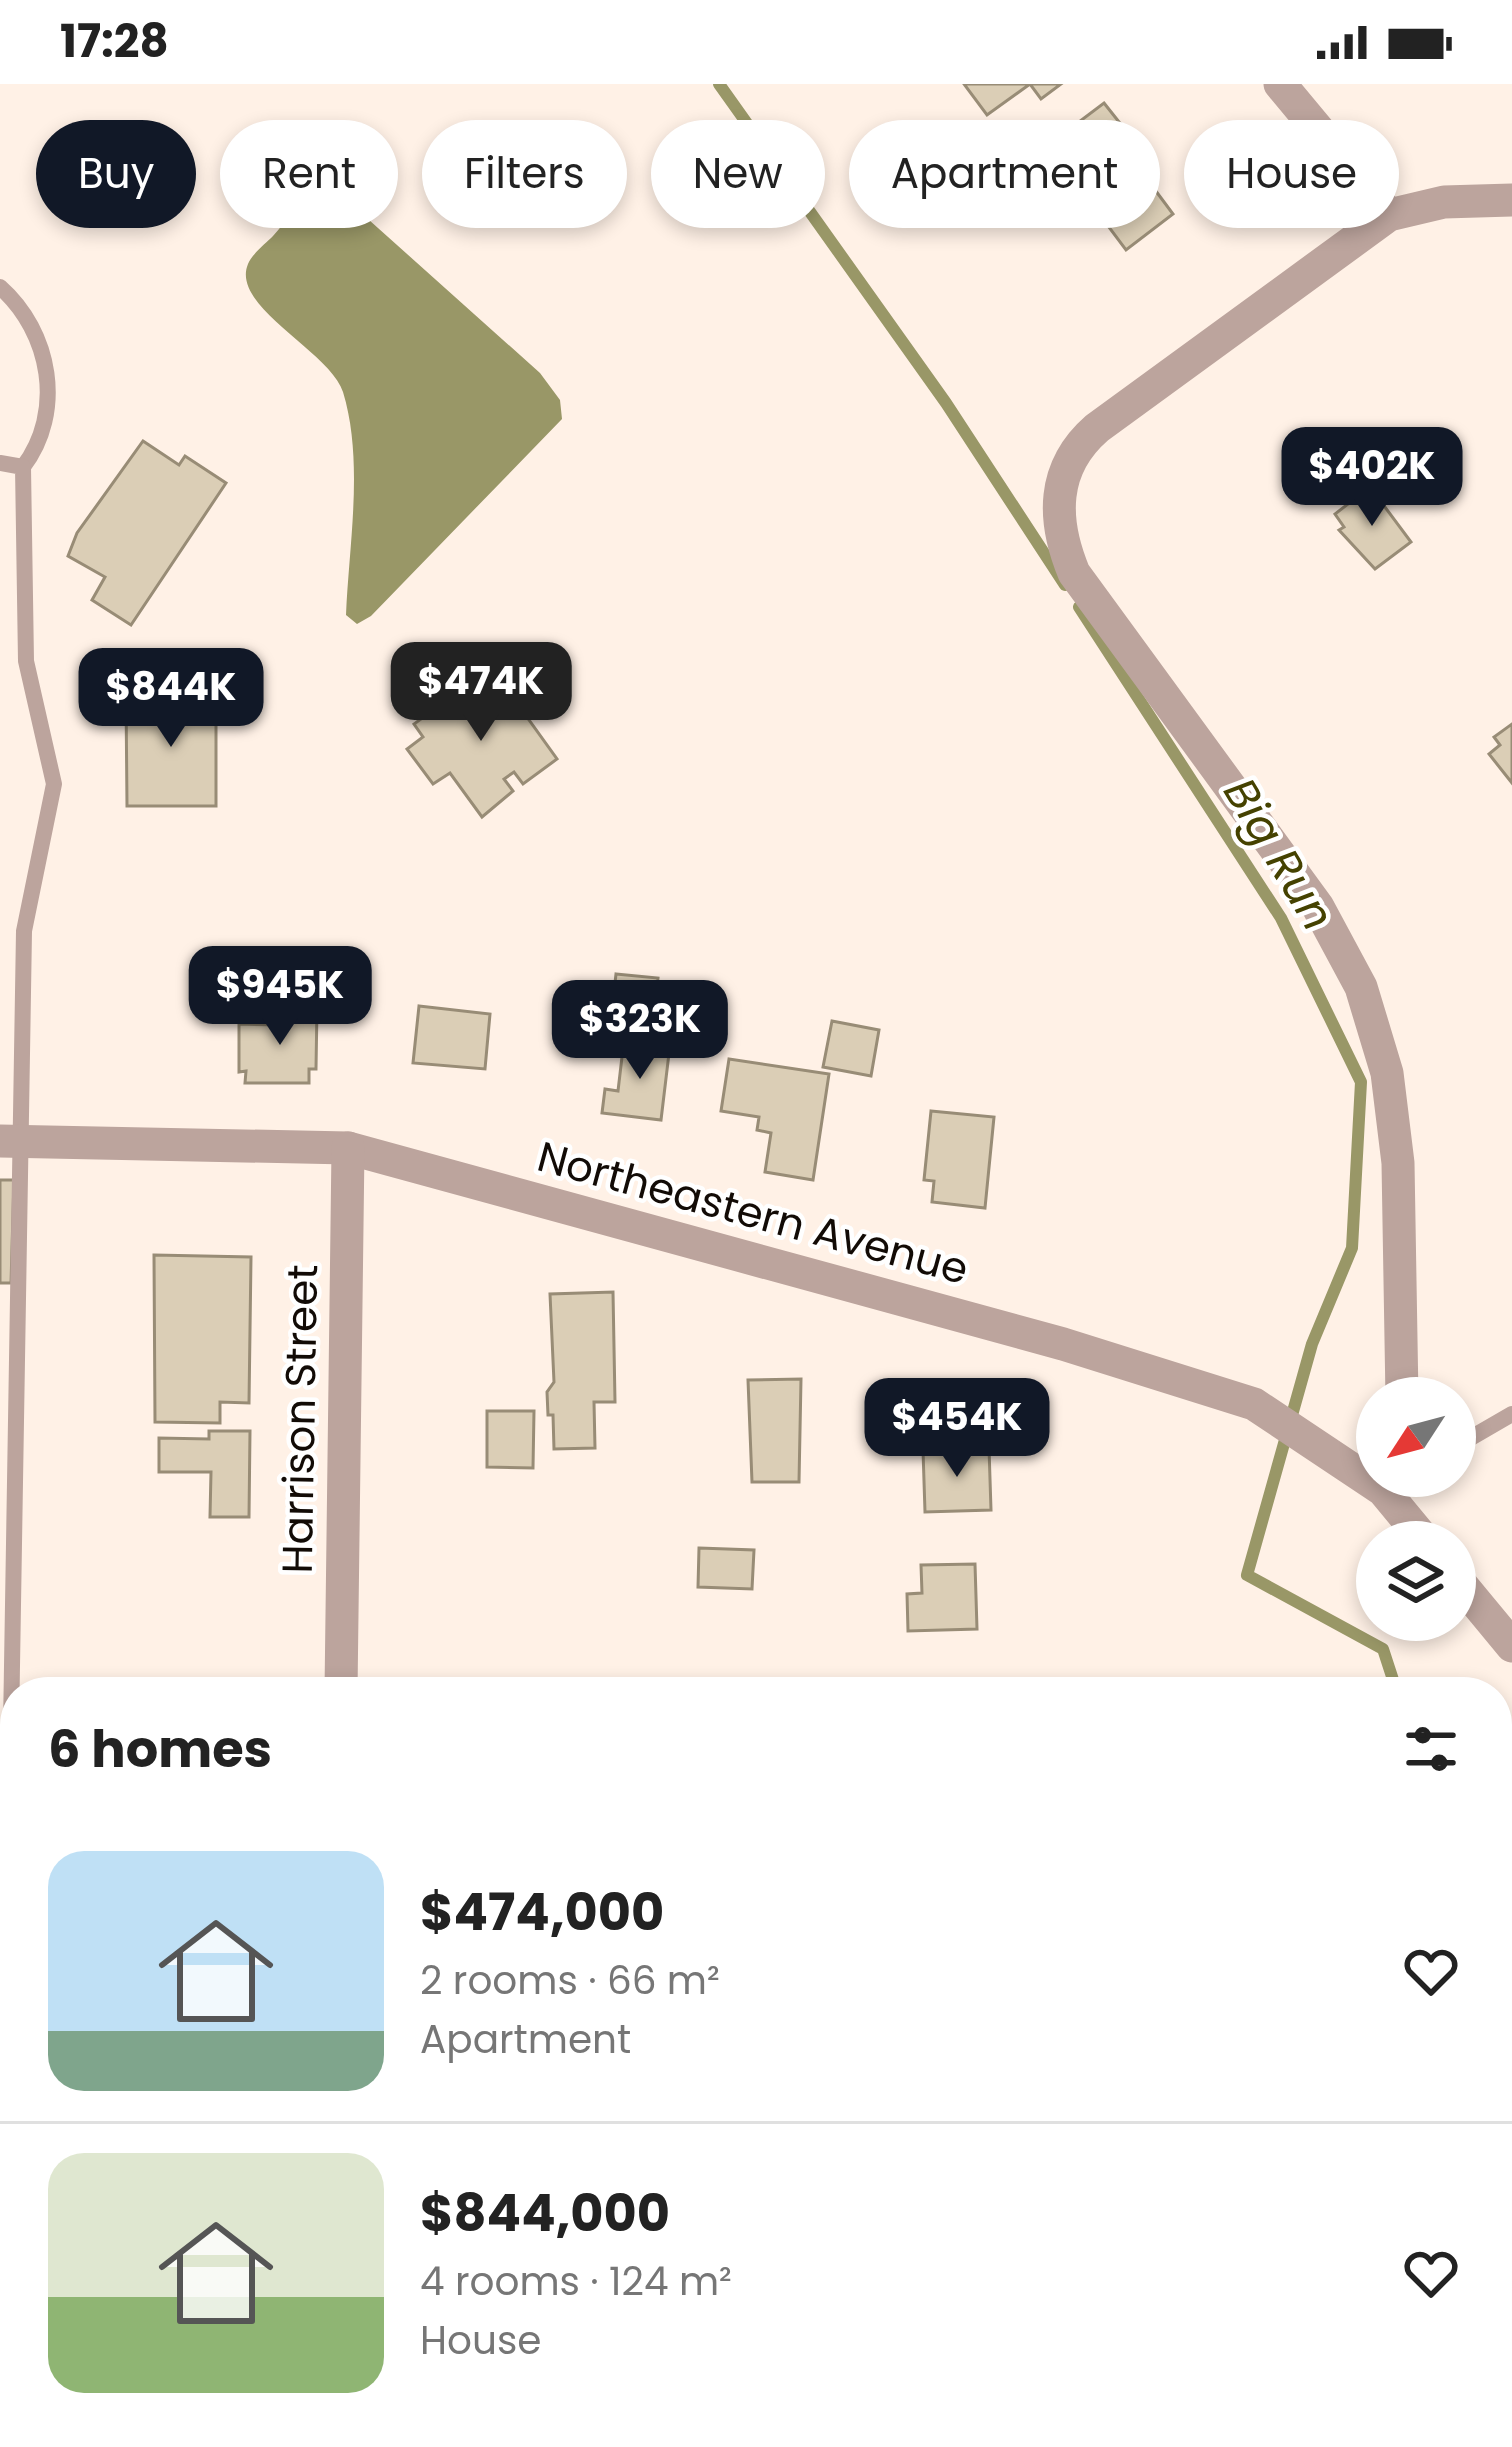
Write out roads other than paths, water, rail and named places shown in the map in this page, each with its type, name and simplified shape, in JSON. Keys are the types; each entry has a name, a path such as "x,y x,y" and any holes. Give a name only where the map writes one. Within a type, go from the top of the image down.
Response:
{"street":[{"path":"1280,84 1310,120"},
{"path":"1399,213 1444,202 1512,200"},
{"path":"1371,228 1089,435 1064,475 1057,514 1074,573 1318,907 1361,987 1387,1073 1398,1163 1402,1377"},
{"name":"Northeastern Avenue","path":"11,1141 349,1148 1063,1344 1254,1404 1356,1465"},
{"name":"Harrison Street","path":"341,1677 349,1148"},
{"path":"1476,1602 1512,1646"}],"lane":[{"path":"0,287 29,322 46,366 46,424 23,467 26,661 55,784 24,931 11,1141 6,1677"},
{"path":"0,464 23,467"},
{"path":"1476,1435 1512,1414"}],"waterway":[{"name":"Big Run","path":"719,84 946,403 1065,585"},
{"name":"Big Run","path":"1079,607 1281,918 1361,1082 1352,1248 1312,1344 1247,1575 1383,1649 1392,1677"}]}
